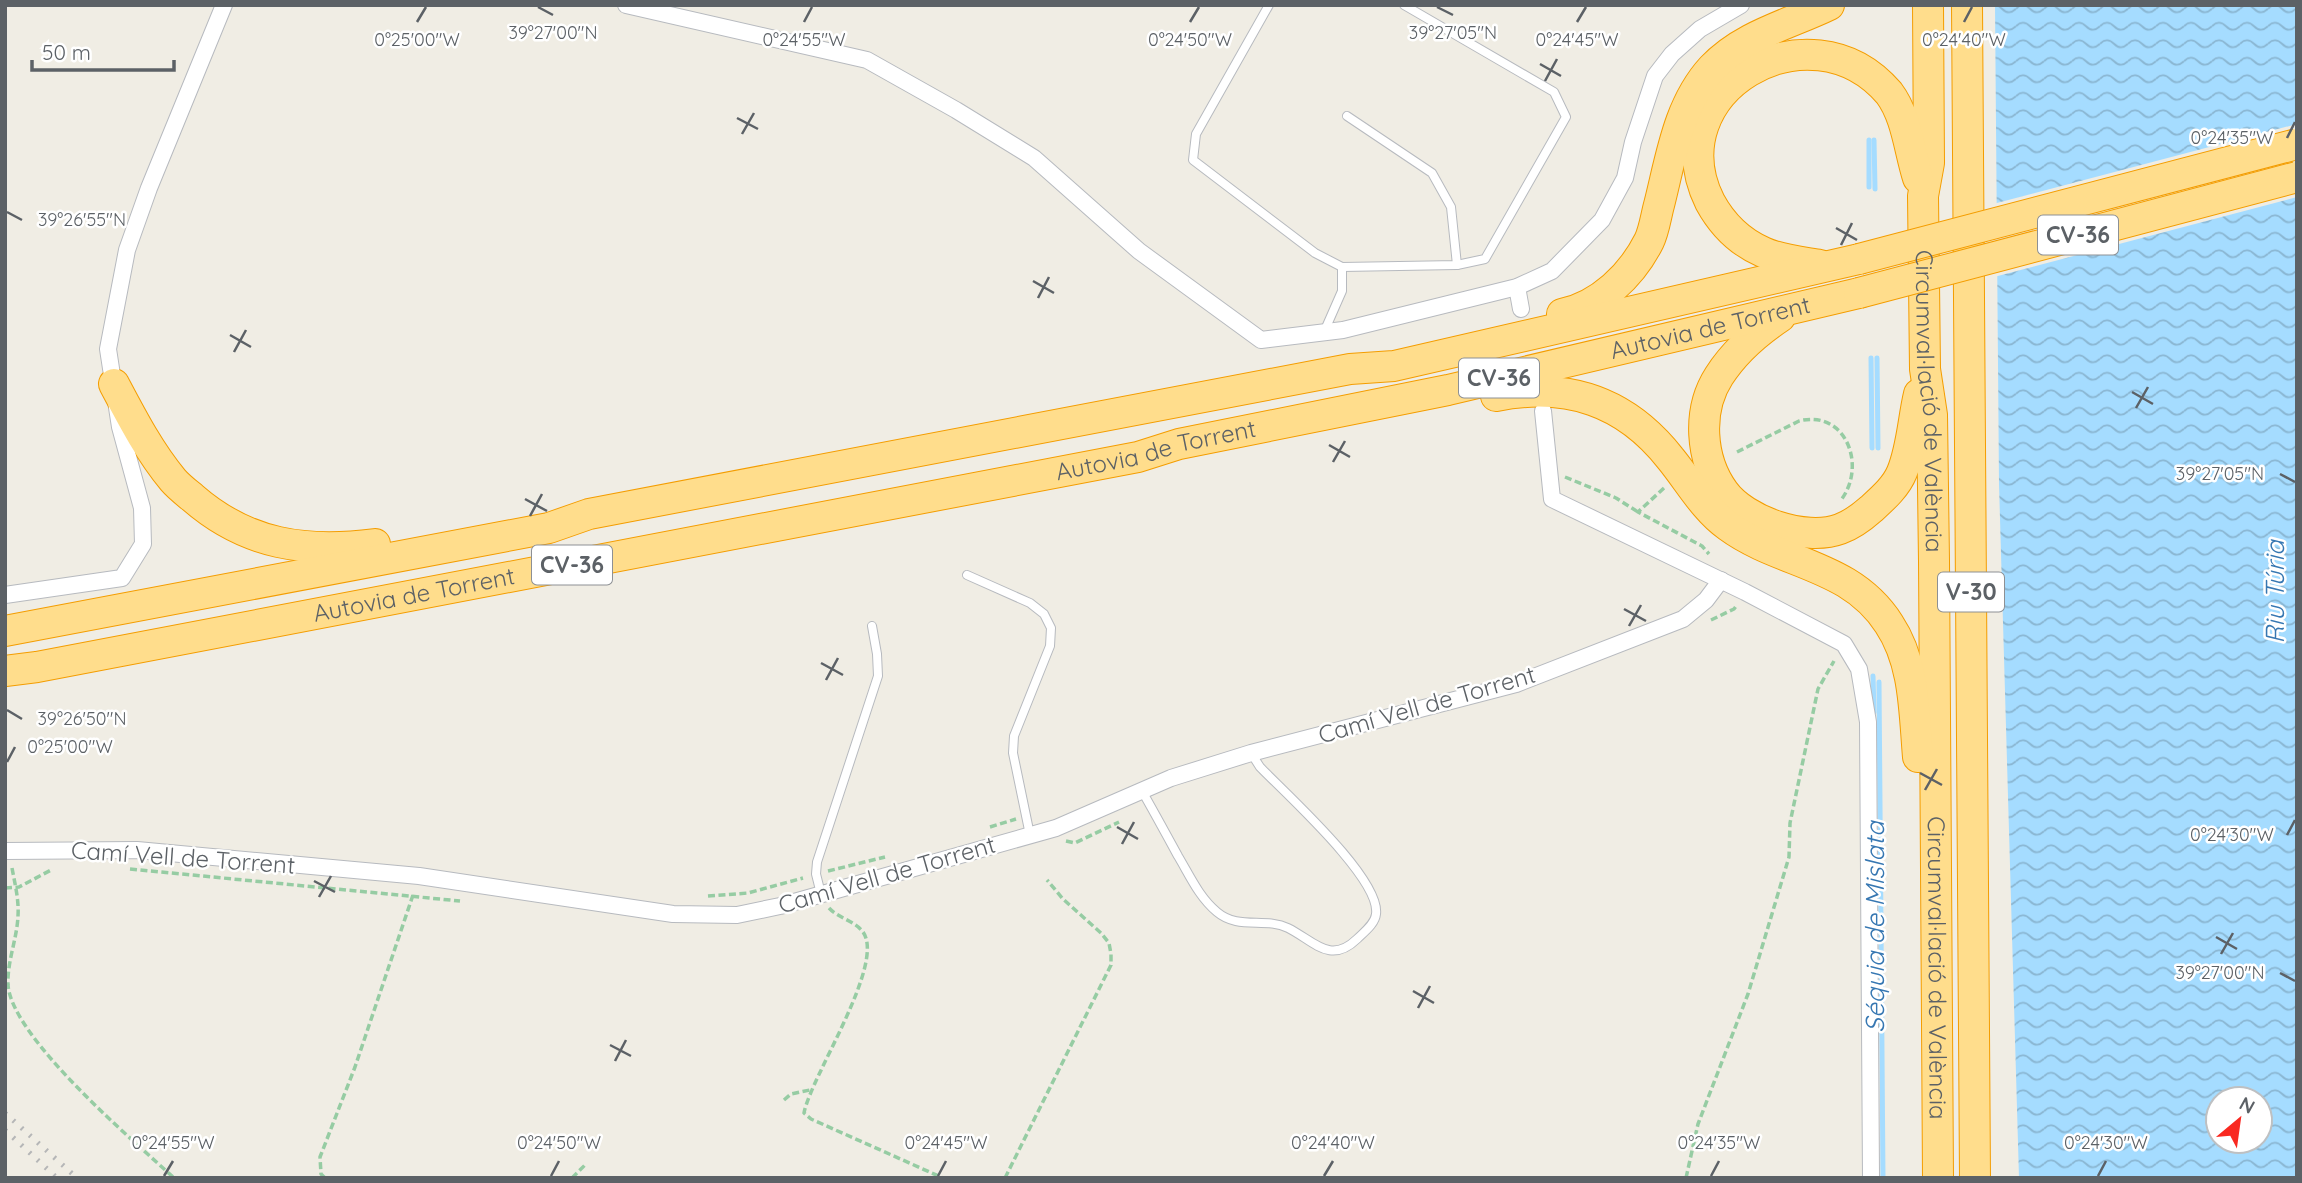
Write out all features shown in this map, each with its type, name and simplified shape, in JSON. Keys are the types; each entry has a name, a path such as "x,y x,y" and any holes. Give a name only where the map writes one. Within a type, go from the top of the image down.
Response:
{"highway":[{"path":"1350,369 1390,351 1579,310 1620,283 1650,240 1680,121 1694,91 1713,66 1746,42 1829,5"},
{"name":"Circumval·lació de València","path":"1928,5 1929,163 1923,196 1925,369 1932,415 1938,1178"},
{"name":"Circumval·lació de València","path":"1967,5 1975,1178"},
{"path":"1831,267 1764,253 1741,239 1719,219 1706,192 1699,167 1700,138 1709,113 1723,89 1744,69 1770,54 1797,49 1825,49 1848,57 1869,70 1891,95 1905,125 1923,196"},
{"name":"Autovia de Torrent","path":"5,631 549,528 589,514 1350,369 1394,366 1831,267 2297,144"},
{"name":"Autovia de Torrent","path":"5,671 1138,457 1179,444 1448,390 1859,293 2297,177"},
{"path":"1792,309 1757,332 1736,352 1708,397 1704,418 1705,444 1713,473 1725,494 1744,510 1767,523 1791,531 1815,533 1839,530 1863,516 1885,496 1902,474 1925,369"},
{"path":"114,384 142,437 175,482 208,511 239,529 274,543 313,548 353,547 544,512 589,514"},
{"path":"1138,457 1186,459 1522,391 1554,391 1585,398 1619,411 1647,432 1705,504 1728,526 1762,545 1833,574 1864,594 1889,622 1905,655 1913,694 1919,762 1935,805"}],"street":[{"path":"5,596 122,578 143,544 142,508 120,427 108,349 127,250 149,188 224,5"},
{"path":"626,5 867,60 1034,158 1139,251 1261,340 1343,330 1517,287 1552,271 1602,220 1625,178 1633,142 1655,76 1672,54 1700,29 1741,5"},
{"path":"1517,287 1521,309"},
{"path":"1543,411 1552,499 1721,580 1844,644 1858,669 1868,722 1871,1178"},
{"name":"Camí Vell de Torrent","path":"6,851 137,850 419,876 673,914 715,916 758,912 1056,828 1171,778 1251,753 1516,684 1682,619 1706,600 1721,580"}],"lane":[{"path":"1269,5 1196,134 1193,160 1315,253 1342,267 1457,265 1485,259 1566,117 1554,92 1404,5"},
{"path":"1347,116 1433,173 1451,207 1457,265"},
{"path":"1324,332 1342,291 1342,267"},
{"path":"967,575 1031,603 1044,614 1051,628 1050,646 1014,736 1013,752 1030,835"},
{"path":"821,894 816,874 821,848 878,676 872,626"},
{"path":"1142,791 1200,894 1219,914 1240,923 1270,923 1286,927 1323,950 1340,951 1368,929 1376,915 1374,898 1354,864 1260,767 1251,753"}],"path":[{"path":"1737,452 1799,421 1810,418 1832,426 1843,435 1852,450 1854,467 1853,479 1838,504"},
{"path":"1565,477 1616,498 1702,546 1711,557"},
{"path":"1639,512 1669,484"},
{"path":"1686,1178 1698,1125 1748,995 1789,857 1790,823 1818,690 1844,644"},
{"path":"6,851 16,887 18,916 8,985 10,999 19,1017 28,1032 81,1091 174,1178"},
{"path":"5,888 16,887 56,869"},
{"path":"128,869 465,902"},
{"path":"325,1178 321,1174 320,1157 355,1068 419,876"},
{"path":"702,896 748,893 806,877"},
{"path":"1004,1178 1111,965 1109,943 1047,880"},
{"path":"821,894 830,909 863,932 867,949 850,1010 810,1090 803,1112 811,1119 943,1178"},
{"path":"784,1100 791,1094 810,1090"},
{"path":"572,1178 586,1164"}],"water":[{"name":"Riu Túria","path":"1995,5 2297,5 2297,1178 2019,1178 1999,484"}],"pier":[{"path":"2297,124 2297,197 1994,277 1993,204"}],"waterway":[{"name":"Séquia de Mislata","path":"1869,140 1869,187"},
{"path":"1874,140 1875,189"},
{"name":"Séquia de Mislata","path":"1871,358 1872,448"},
{"path":"1877,358 1878,448"},
{"name":"Séquia de Mislata","path":"1873,676 1874,712"},
{"path":"1879,682 1883,1178"}],"railway":[{"path":"5,1113 77,1178"},
{"path":"5,1130 57,1178"}]}
